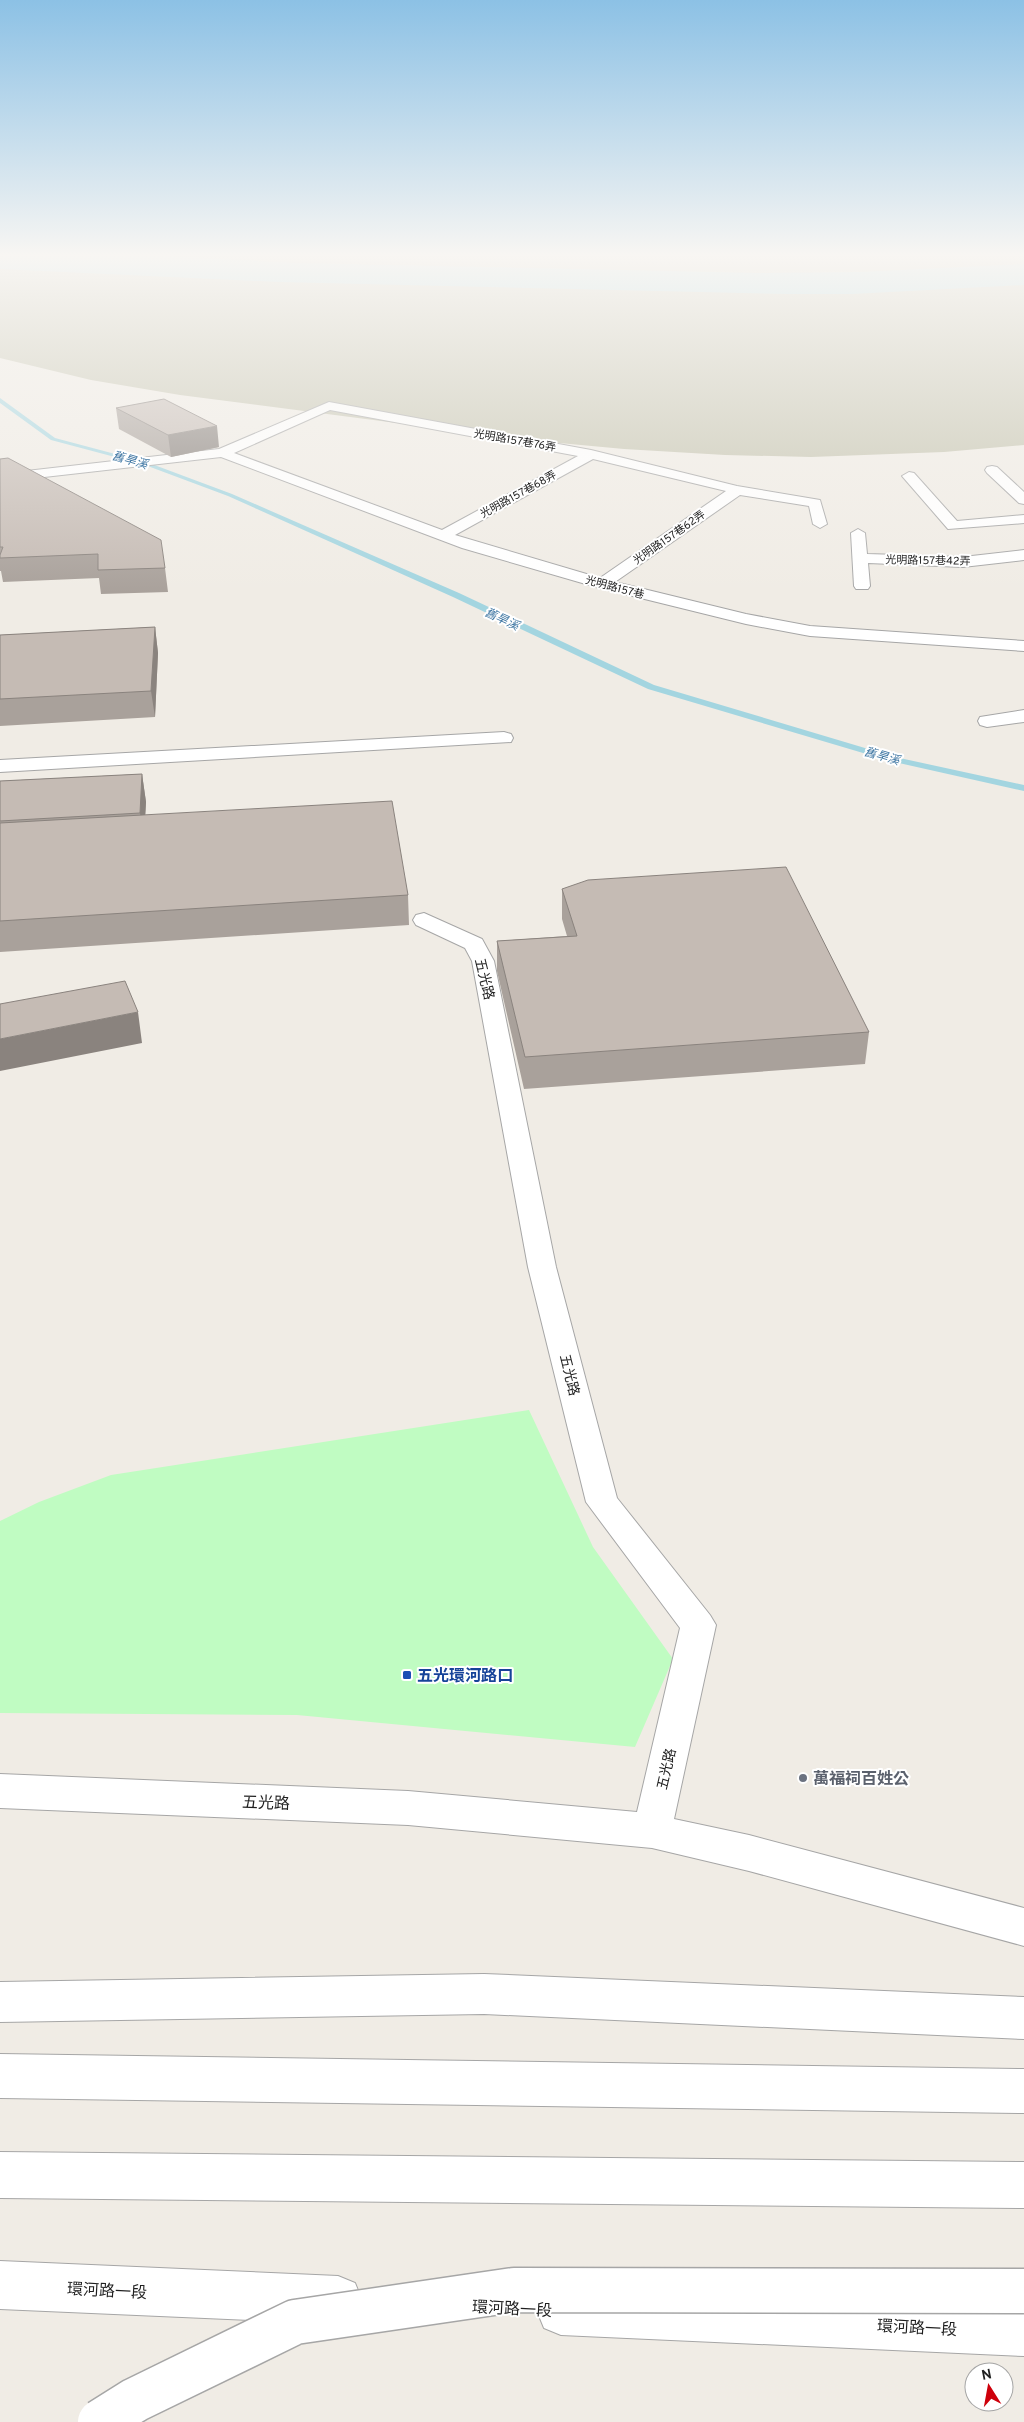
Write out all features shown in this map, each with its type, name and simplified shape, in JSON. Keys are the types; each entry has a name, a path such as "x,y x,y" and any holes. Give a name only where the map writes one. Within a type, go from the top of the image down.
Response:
{"street":[{"name":"光明路157巷76弄","path":"222,453 329,406 591,454 737,490 815,503 820,524"},
{"path":"0,478 222,453"},
{"name":"光明路157巷","path":"222,453 467,544 602,584 746,620 810,631 1002,646 1024,646"},
{"name":"光明路157巷68弄","path":"445,535 591,454"},
{"path":"992,470 1024,500"},
{"path":"910,476 953,526 1024,519"},
{"name":"光明路157巷62弄","path":"602,584 737,490"},
{"path":"997,523 1017,533"},
{"path":"858,533 862,586"},
{"name":"光明路157巷42弄","path":"861,558 963,562 1024,555"},
{"path":"1002,646 1024,659"},
{"path":"987,721 1024,716"},
{"path":"0,766 504,738"},
{"name":"五光路","path":"424,920 474,944 483,960 542,1267 602,1502 698,1625 652,1831"},
{"name":"五光路","path":"0,1791 408,1808 652,1831 749,1853 1024,1927"},
{"path":"0,2002 484,1994 1024,2018"},
{"path":"0,2076 1024,2091"},
{"path":"0,2175 1024,2185"},
{"name":"環河路一段","path":"0,2285 1024,2332"},
{"path":"100,2422 135,2400 295,2322 514,2290 1024,2290"}],"shaded area":[{"path":"37,367 1024,367 1024,445 944,452 811,457 725,455 624,449 527,440 180,395 91,380"}],"green space":[{"path":"529,1410 593,1547 673,1659 635,1747 297,1715 0,1713 0,1521 39,1502 111,1475"}],"building":[{"path":"164,399 217,426 168,435 116,408"},
{"path":"8,458 161,540 165,568 98,570 98,554 0,558 3,547 0,547 0,459"},
{"path":"155,627 151,691 0,699 0,635"},
{"path":"142,774 140,813 0,821 0,781"},
{"path":"392,801 408,895 0,921 0,823"},
{"path":"786,867 869,1032 525,1057 497,941 577,936 562,889 588,880"},
{"path":"125,981 138,1012 0,1039 0,1004"}],"waterway":[{"name":"舊旱溪","path":"0,400 53,439 147,464 230,495 456,595 651,687 893,759 1024,788"}],"place":[{"name":"五光環河路口","path":"407,1675"},
{"name":"萬福祠百姓公","path":"803,1778"}]}
